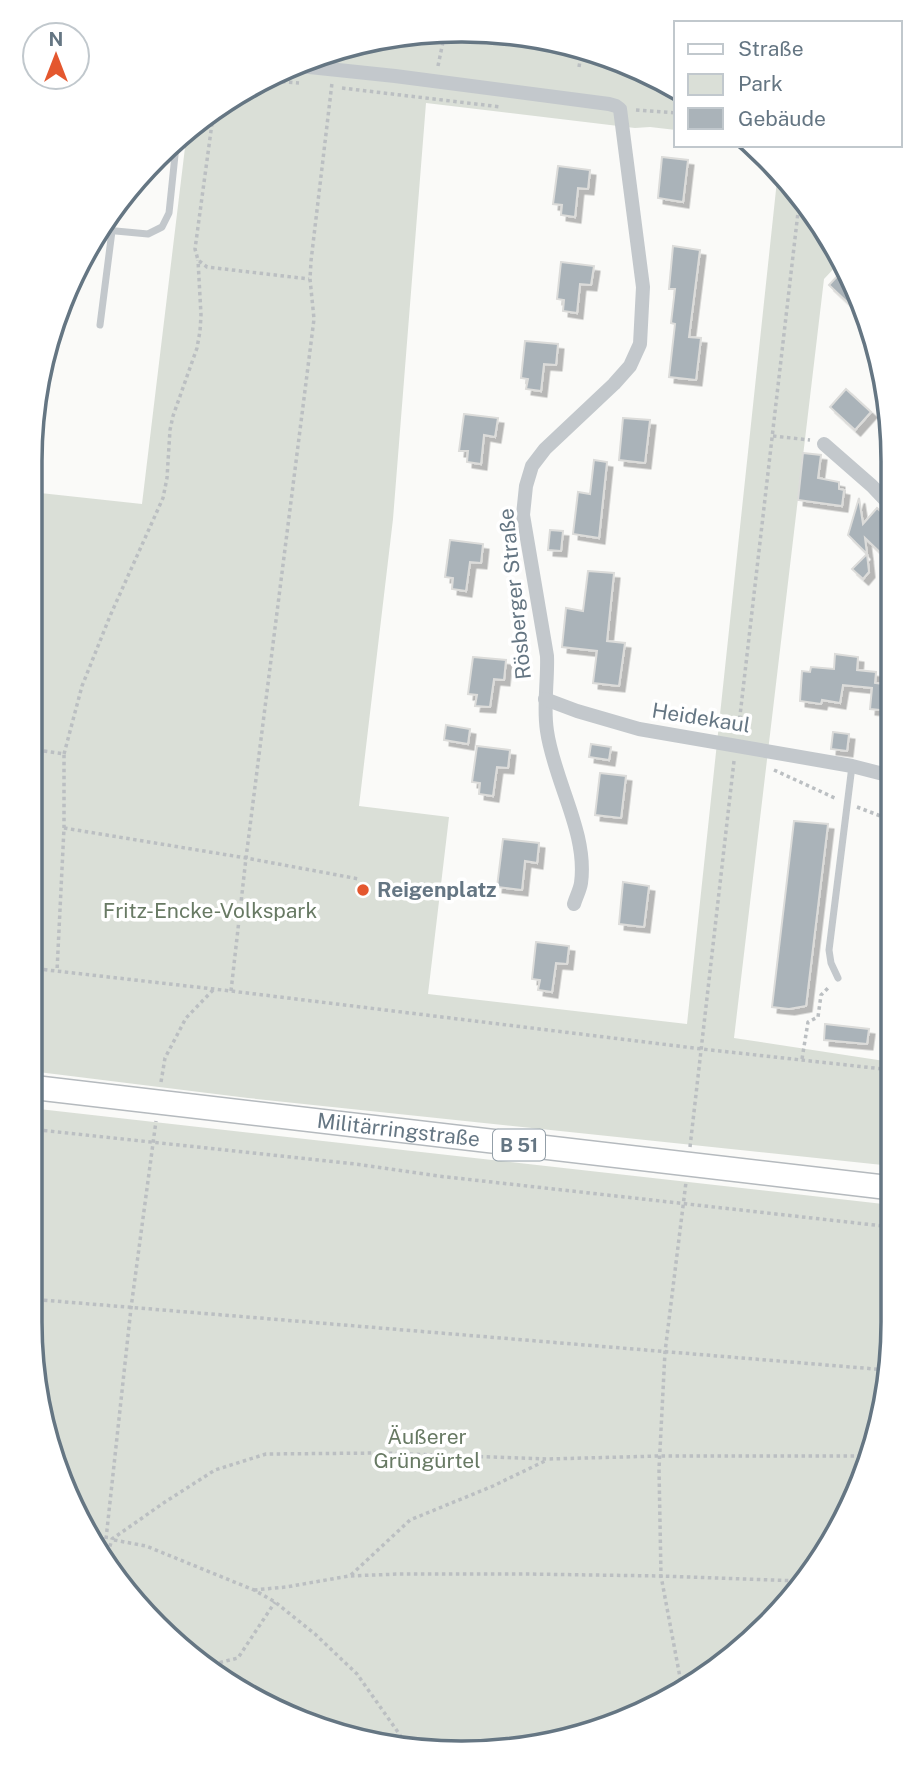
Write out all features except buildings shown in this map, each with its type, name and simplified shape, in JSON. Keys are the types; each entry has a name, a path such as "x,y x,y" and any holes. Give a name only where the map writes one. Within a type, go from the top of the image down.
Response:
{"main road":[{"name":"Militärringstraße","path":"42,1089 881,1187"}],"street":[{"path":"318,68 610,104 620,109"},
{"name":"Rösberger Straße","path":"574,904 581,884 582,860 547,730 547,656 523,515 526,486 532,466 545,449 631,366 640,344 643,287 620,109"},
{"path":"824,444 881,492"},
{"name":"Heidekaul","path":"545,699 639,729 881,773"}],"lane":[{"path":"111,231 148,234 162,227 169,213 175,156"},
{"path":"100,325 108,237"},
{"path":"838,978 829,950 852,766"}],"path":[{"path":"434,81 443,43"},
{"path":"579,67 580,59"},
{"path":"231,991 314,319 311,261 334,69"},
{"path":"285,81 309,84"},
{"path":"331,87 503,108"},
{"path":"620,109 674,113"},
{"path":"57,971 64,828 64,754 82,685 163,498 173,416 197,348 200,331 198,260 195,249 212,125"},
{"path":"680,1679 662,1576 659,1456 664,1352 702,1049 798,212"},
{"path":"198,260 207,267 310,279"},
{"path":"773,436 824,444"},
{"path":"42,751 64,754"},
{"path":"766,766 881,816"},
{"path":"64,828 359,879"},
{"path":"42,969 881,1069"},
{"path":"803,1059 808,1022 818,1017 821,995 838,978"},
{"path":"106,1539 131,1308 165,1058 186,1018 214,989"},
{"path":"42,1130 881,1226"},
{"path":"42,1300 878,1369"},
{"path":"109,1549 112,1539 215,1470 266,1454 382,1453 548,1459 859,1456"},
{"path":"349,1576 410,1520 493,1486 548,1459"},
{"path":"103,1539 146,1546 254,1590 275,1602 315,1634 357,1674 400,1736"},
{"path":"254,1590 349,1576 513,1574 791,1581"},
{"path":"218,1663 238,1658 275,1602"}],"green space":[{"name":"Fritz-Encke-Volkspark","path":"434,43 489,43 570,56 622,74 674,100 674,130 635,128 426,103 393,519 359,806 449,817 428,994 687,1024 777,185 810,228 834,268 824,279 734,1038 881,1060 881,1165 248,1098 42,1072 42,493 142,504 185,146 206,129 276,85 327,64 380,50"},
{"name":"Äußerer Grüngürtel","path":"42,1109 881,1204 881,1322 877,1376 867,1430 838,1507 794,1577 738,1637 671,1685 596,1719 516,1737 434,1740 353,1727 276,1698 206,1654 146,1598 98,1531 74,1482 56,1430 43,1349"}],"place":[{"name":"Reigenplatz","path":"363,890"}]}
